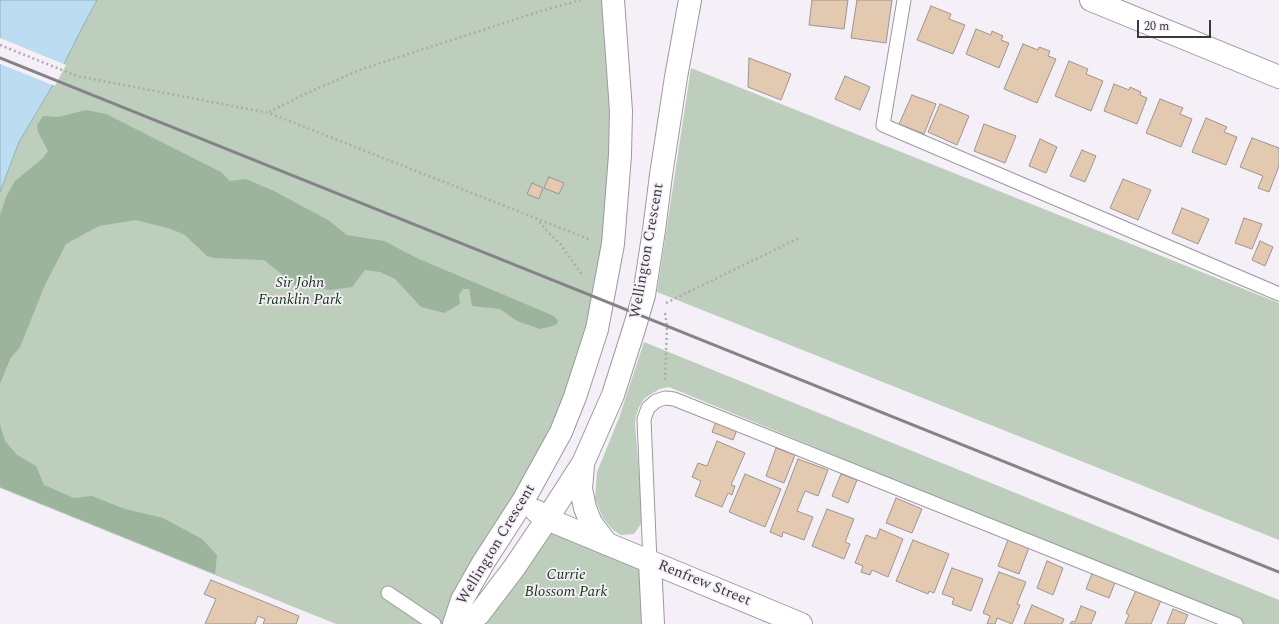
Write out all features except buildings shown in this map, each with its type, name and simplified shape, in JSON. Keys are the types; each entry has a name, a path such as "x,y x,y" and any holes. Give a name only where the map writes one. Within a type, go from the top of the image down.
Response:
{"street":[{"name":"Wellington Crescent","path":"454,624 462,600 479,569 524,501 561,432 575,397 597,329 613,244 620,155 621,111 613,0"},
{"name":"Wellington Crescent","path":"465,624 479,614 514,568 547,519 583,463 613,395 644,295 676,77 690,0"},
{"path":"1091,0 1279,77"},
{"name":"Renfrew Street","path":"583,463 581,489 584,508 591,523 607,544"},
{"name":"Renfrew Street","path":"524,501 547,519 801,624"},
{"path":"650,562 654,624"}],"lane":[{"path":"904,0 883,125 1279,294"},
{"path":"650,562 644,419 648,408 656,401 665,398 674,398 1236,624"},
{"path":"388,593 434,624"}],"path":[{"path":"268,113 362,68 538,12 581,0"},
{"path":"0,46 77,76 268,113 588,240 613,244"},
{"path":"535,218 561,245 585,279 603,300"},
{"path":"664,304 800,238"},
{"path":"665,398 667,334"}],"green space":[{"name":"Sir John Franklin Park","path":"97,0 613,0 621,111 587,363 454,624 336,624 0,488 0,192 19,142 57,78"},
{"path":"691,68 1279,303 1279,540 657,292"},
{"path":"86,110 106,114 221,172 230,181 246,179 274,191 328,220 347,235 384,241 419,259 554,316 558,321 556,325 540,329 517,321 500,309 472,306 469,289 463,289 459,295 460,304 444,313 421,307 395,279 380,272 365,270 352,287 330,290 295,285 264,260 214,258 207,256 185,235 171,229 136,220 99,226 66,244 45,285 20,347 10,359 0,384 0,215 6,197 15,181 43,158 48,151 38,132 37,125 43,116 58,117"},
{"path":"644,342 1279,600 1279,624 1244,624 669,387 660,389 644,399 636,416 635,424 643,521 634,534 621,535 613,530 603,518 595,499 597,472 619,418"},
{"path":"0,424 5,441 17,455 36,466 44,485 74,498 92,496 125,509 163,518 202,539 217,555 215,574 0,487"},
{"name":"Currie Blossom Park","path":"547,519 650,562 653,624 465,624"}],"water":[{"path":"0,0 97,0 57,78 19,142 0,192"}],"pier":[{"path":"0,38 66,65 55,86 0,64"}],"railway":[{"path":"0,58 1279,572"}]}
